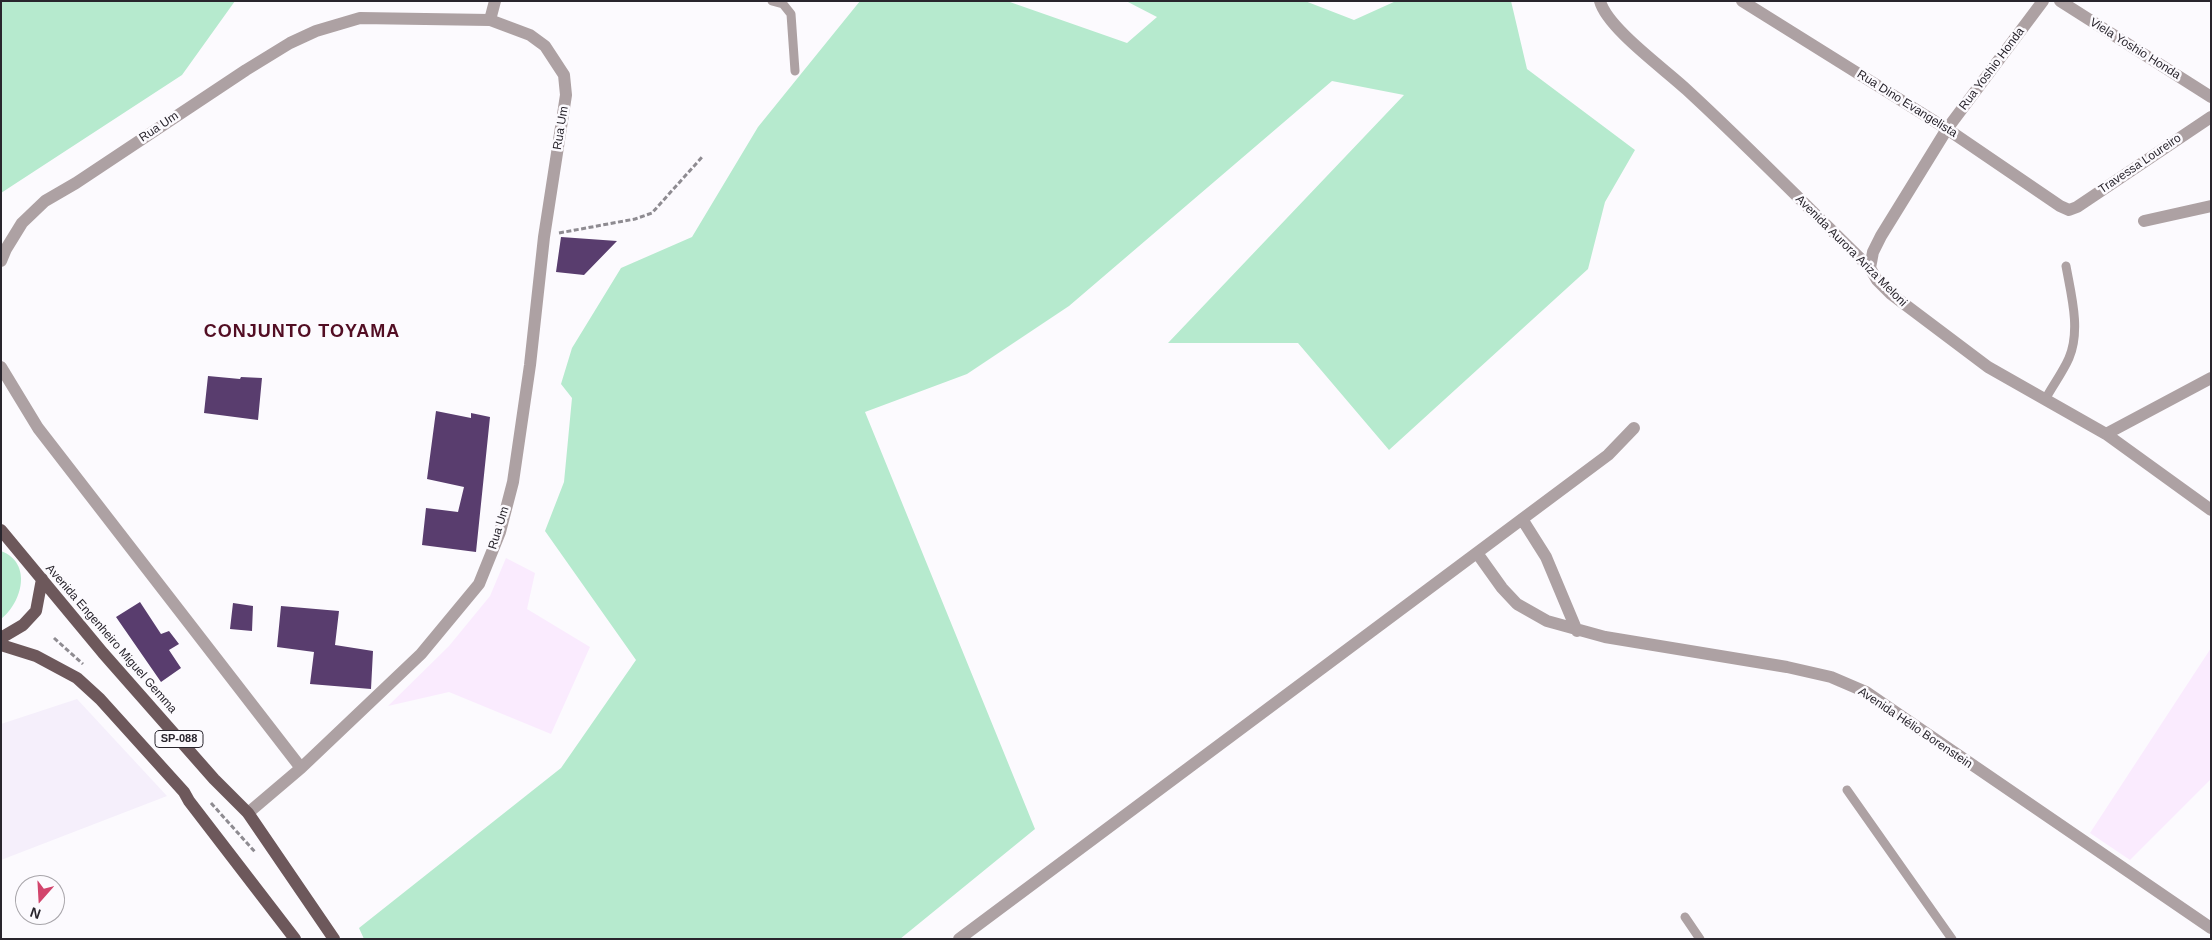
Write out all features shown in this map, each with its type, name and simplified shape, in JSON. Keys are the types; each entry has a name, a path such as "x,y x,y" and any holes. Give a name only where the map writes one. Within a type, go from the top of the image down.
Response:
{"main road":[{"name":"SP-088","path":"1,530 7,544"},
{"name":"Avenida Engenheiro Miguel Gemma","path":"7,544 42,578 109,660 214,779 248,813 334,939"},
{"path":"1,638 23,625 36,611 42,578"},
{"name":"SP-088","path":"1,645 54,664 77,678 100,699 184,792 189,802 295,939"}],"street":[{"path":"490,20 495,1"},
{"name":"Avenida Aurora Ariza Meloni","path":"1600,1 1602,8 1612,22 1688,90 1870,268 1877,280 1891,294 1988,367 2046,398 2106,434 2211,510"},
{"name":"Rua Dino Evangelista","path":"1742,1 1947,130 2060,206 2069,210"},
{"name":"Rua Yoshio Honda","path":"1870,268 1873,252 1881,236 1947,130 2043,1"},
{"name":"Viela Yoshio Honda","path":"2060,1 2211,97"},
{"name":"Rua Um","path":"1,261 22,223 45,201 290,43 316,30 360,18 490,20 530,35 545,46 564,74 566,95 544,237 530,365 513,482 500,532 479,584 421,654 301,768 248,813"},
{"name":"Travessa Loureiro","path":"2069,210 2077,207 2211,118"},
{"path":"2144,221 2211,206"},
{"path":"1,367 38,428 301,768"},
{"path":"2106,434 2211,378"},
{"path":"959,939 1608,455 1634,428"},
{"path":"1522,519 1546,557 1577,631"},
{"name":"Avenida Hélio Borenstein","path":"1477,553 1502,588 1517,604 1547,622 1577,631 1831,676 1866,692 2211,928"}],"lane":[{"path":"772,1 783,4 791,14 795,71"},
{"path":"2046,398 2069,358 2074,338 2074,319 2066,266"},
{"path":"1847,790 1952,939"},
{"path":"1686,916 1700,939"}],"path":[{"path":"544,237 574,228 635,219 652,213 703,156"}],"shaded area":[{"path":"506,558 535,573 527,609 590,647 551,734 449,692 388,706 449,646 490,596"},
{"path":"2211,648 2211,779 2130,860 2090,833"},
{"path":"77,699 167,796 1,860 1,724"}],"green space":[{"path":"1,1 235,1 182,75 1,193"},
{"path":"860,1 1007,1 1127,43 1157,17 1126,1 1305,1 1354,20 1396,1 1511,1 1527,69 1635,150 1605,202 1588,269 1389,450 1298,343 1168,343 1404,95 1332,81 1069,306 967,374 865,412 1035,829 900,939 364,939 359,928 561,768 636,660 545,531 564,482 572,398 561,384 572,348 621,268 692,237 758,127"},
{"path":"1,551 11,557 17,564 21,574 21,584 19,594 14,603 1,619"}],"building":[{"path":"561,237 617,241 584,275 556,272"},
{"path":"208,376 240,379 241,377 262,378 258,420 204,413"},
{"path":"436,411 471,418 471,413 490,417 476,552 422,545 426,508 458,512 464,487 427,479"},
{"path":"140,602 161,634 169,631 179,644 169,650 181,668 161,682 116,617"},
{"path":"233,603 253,606 252,631 230,629"},
{"path":"281,606 339,611 335,645 373,651 371,689 310,684 314,652 277,647"}],"district":[{"name":"CONJUNTO TOYAMA","path":"302,332"}]}
